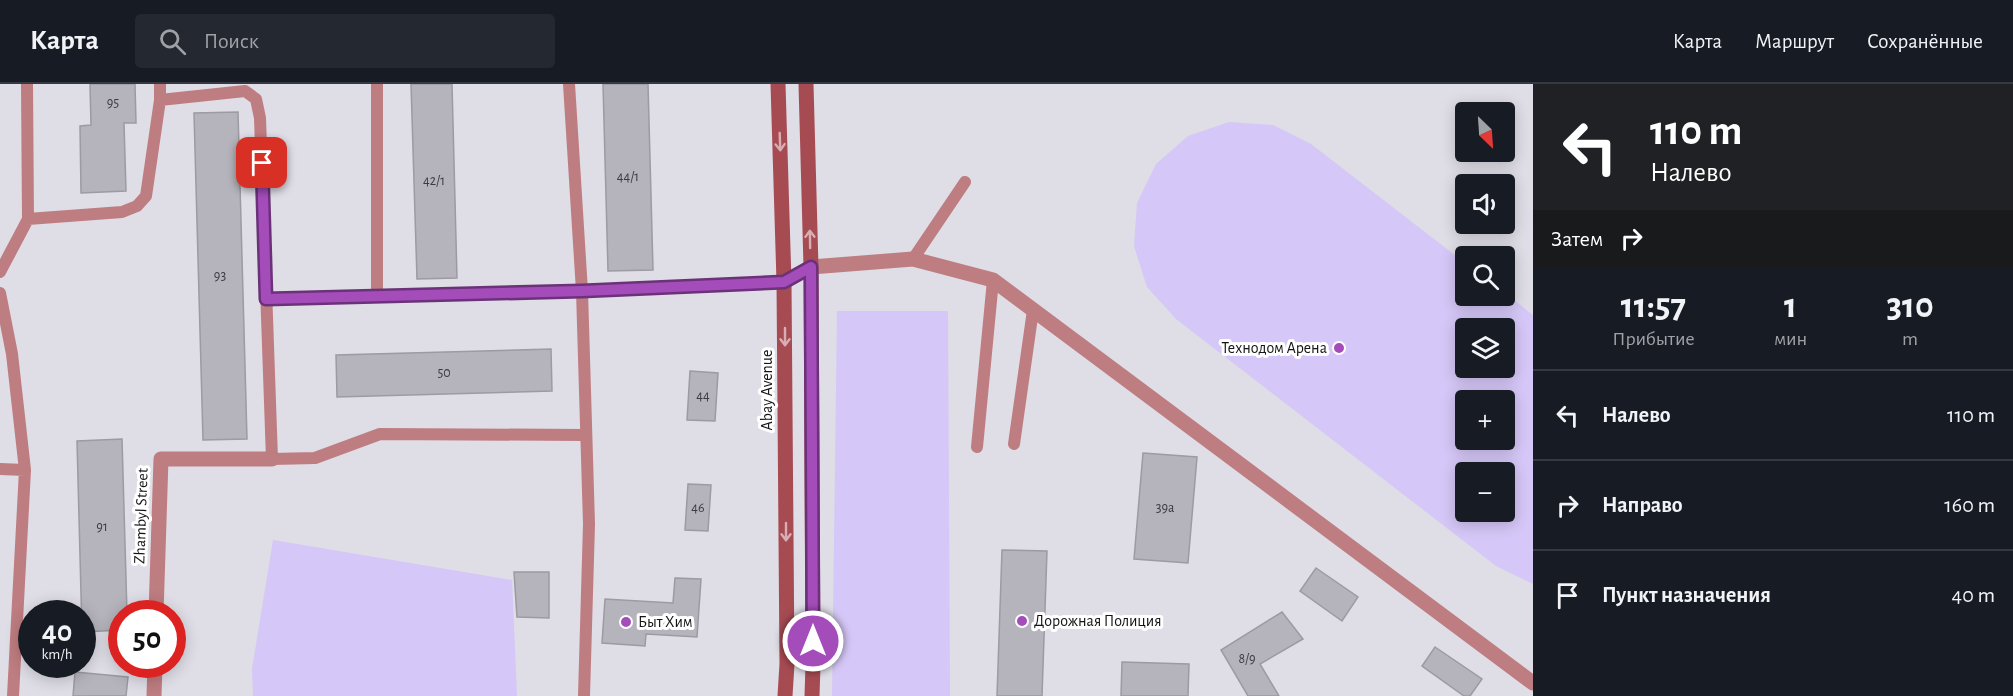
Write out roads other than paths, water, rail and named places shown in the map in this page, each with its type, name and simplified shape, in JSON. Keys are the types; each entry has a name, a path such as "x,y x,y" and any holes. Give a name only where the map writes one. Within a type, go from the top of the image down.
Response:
{"main road":[{"name":"Abay Avenue","path":"778,84 784,282 787,664 785,696"},
{"path":"806,84 811,267 812,696"}],"street":[{"path":"784,282 811,267 913,260 993,280 1533,683"},
{"name":"Zhambyl Street","path":"156,600 161,459 272,459"},
{"path":"154,696 155,678"}],"lane":[{"path":"0,272 28,219 27,84"},
{"path":"28,219 122,213 137,206 147,196 160,100 160,84"},
{"path":"376,84 377,296"},
{"path":"569,84 582,291 589,524 584,696"},
{"path":"160,100 245,92 256,99 260,118 272,459 315,458 380,434 586,435"},
{"path":"913,260 965,182"},
{"path":"977,447 993,280"},
{"path":"266,299 582,291 784,282"},
{"path":"0,293 12,354 25,470 13,696"},
{"path":"1014,444 1033,310"},
{"path":"0,469 25,470"}],"place":[{"name":"Технодом Арена","path":"1339,348"},
{"name":"Дорожная Полиция","path":"1022,621"},
{"name":"Быт Хим","path":"626,622"}]}
